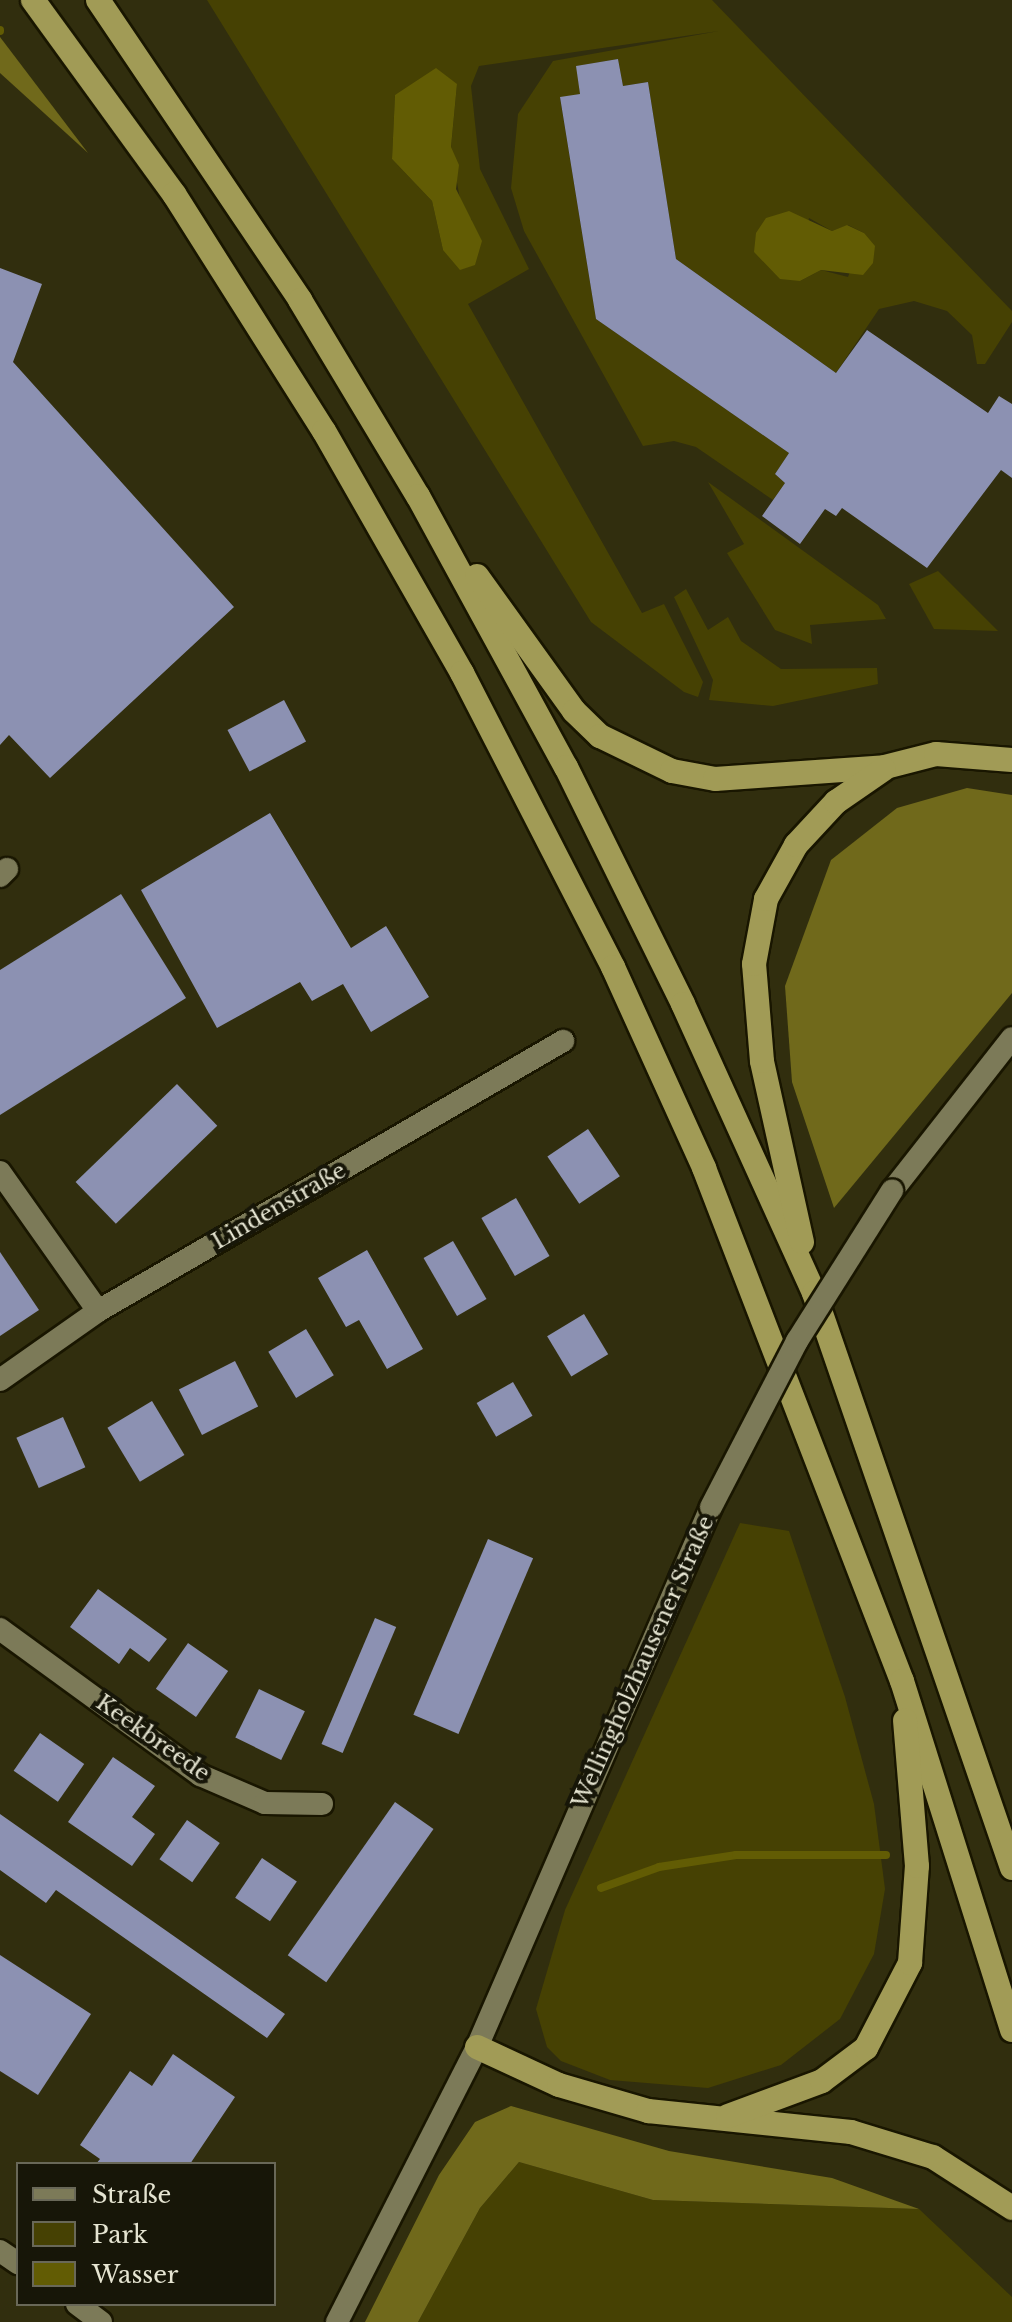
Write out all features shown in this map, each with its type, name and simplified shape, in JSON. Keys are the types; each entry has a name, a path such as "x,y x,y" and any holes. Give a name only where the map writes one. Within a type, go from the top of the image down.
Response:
{"highway":[{"path":"33,0 174,194 324,431 462,673 613,967 704,1168 902,1681 1012,2030"},
{"path":"98,0 300,300 418,496 573,781 814,1293 1012,1868"},
{"path":"418,496 600,736 672,771 715,779 885,767 936,754 1012,760"},
{"path":"814,1293 762,1061 754,964 766,899 796,845 836,802 885,767"},
{"path":"722,2118 822,2081 866,2048 910,1963 917,1866 902,1681"},
{"path":"477,2047 618,2102 722,2118 851,2132 933,2157 1012,2208"}],"main road":[{"name":"Wellingholzhausener Straße","path":"337,2322 477,2047 711,1507 797,1341 892,1191 1012,1038"},
{"name":"Lindenstraße","path":"0,1380 98,1311 563,1041"},
{"path":"0,1172 98,1311"},
{"name":"Keekbreede","path":"0,1629 200,1775 265,1803 322,1804"},
{"path":"80,2306 101,2322"}],"green space":[{"path":"207,0 712,0 1012,311 1012,322 985,364 977,364 972,335 947,311 914,301 879,309 836,373 676,259 648,82 623,86 618,59 577,66 580,94 560,98 596,319 789,453 775,474 785,483 773,500 696,447 674,441 643,446 524,231 511,188 518,114 553,61 719,31 479,66 471,86 480,169 529,269 468,304 642,613 664,604 703,682 698,697 684,692 591,622","holes":["457,84 451,148 462,211 472,220 443,250 432,201 392,159 395,95","809,218 832,231 848,225 864,233 848,277 821,270 800,281"]},
{"path":"708,482 878,605 886,619 810,625 812,644 775,630 727,553 744,544"},
{"path":"938,571 998,631 934,629 909,584"},
{"path":"686,589 708,630 728,617 741,641 781,669 877,668 878,684 773,706 709,700 713,680 674,597"},
{"path":"740,1523 789,1531 845,1697 874,1804 885,1889 874,1954 840,2019 781,2065 708,2088 610,2080 561,2061 547,2047 536,2009 565,1910"},
{"path":"519,2162 653,2200 919,2209 1012,2297 1012,2322 418,2322 480,2208"}],"shaded area":[{"path":"0,37 88,153 0,73"},
{"path":"967,788 1012,795 1012,993 834,1208 792,1082 785,986 831,860 897,808"},
{"path":"511,2106 669,2151 832,2178 919,2209 653,2200 519,2162 480,2208 418,2322 365,2322 439,2175 475,2122"}],"water":[{"path":"436,68 457,84 451,147 459,165 456,189 482,241 475,265 460,270 443,250 432,201 392,159 395,95"},
{"path":"789,211 832,231 847,225 864,233 875,246 873,263 863,275 821,270 800,281 780,279 754,252 756,233 766,218"}],"building":[{"path":"618,59 623,86 648,82 676,259 836,373 867,330 988,413 999,396 1012,404 1012,478 1001,470 927,568 842,508 836,516 825,509 800,544 762,516 785,483 775,474 789,453 596,319 560,97 580,94 576,66"},
{"path":"0,268 42,284 13,362 234,607 50,778 9,735 0,745"},
{"path":"284,700 306,741 250,772 227,730"},
{"path":"270,813 351,948 386,926 429,997 371,1032 343,984 312,1001 300,982 217,1028 141,890"},
{"path":"121,894 186,998 0,1115 0,970"},
{"path":"177,1084 217,1126 116,1224 76,1182"},
{"path":"588,1129 620,1176 579,1204 547,1156"},
{"path":"516,1198 550,1256 515,1276 481,1218"},
{"path":"453,1241 486,1299 457,1316 424,1258"},
{"path":"367,1250 423,1349 387,1369 359,1320 346,1327 318,1278"},
{"path":"0,1252 39,1310 0,1336"},
{"path":"584,1314 608,1354 571,1376 547,1336"},
{"path":"306,1329 334,1375 296,1398 268,1352"},
{"path":"235,1361 258,1406 202,1435 179,1390"},
{"path":"513,1382 532,1416 496,1437 477,1403"},
{"path":"152,1401 184,1455 140,1482 107,1428"},
{"path":"63,1417 85,1467 39,1488 16,1438"},
{"path":"488,1539 533,1558 458,1734 413,1715"},
{"path":"98,1589 167,1639 149,1662 130,1648 119,1664 70,1627"},
{"path":"375,1618 396,1627 343,1753 321,1744"},
{"path":"188,1643 228,1671 196,1717 156,1689"},
{"path":"259,1689 305,1711 281,1760 235,1738"},
{"path":"40,1733 84,1764 58,1802 14,1771"},
{"path":"113,1757 155,1786 132,1817 155,1834 132,1866 68,1822"},
{"path":"395,1802 434,1829 326,1982 288,1955"},
{"path":"0,1814 285,2014 267,2038 56,1890 46,1903 0,1870"},
{"path":"187,1820 220,1843 192,1882 159,1859"},
{"path":"262,1858 297,1881 270,1921 235,1898"},
{"path":"0,1955 91,2014 38,2095 0,2071"},
{"path":"173,2054 235,2097 191,2162 98,2162 100,2159 80,2145 130,2071 152,2086"}],"waterway":[{"path":"601,1888 659,1867 736,1855 886,1855"}]}
